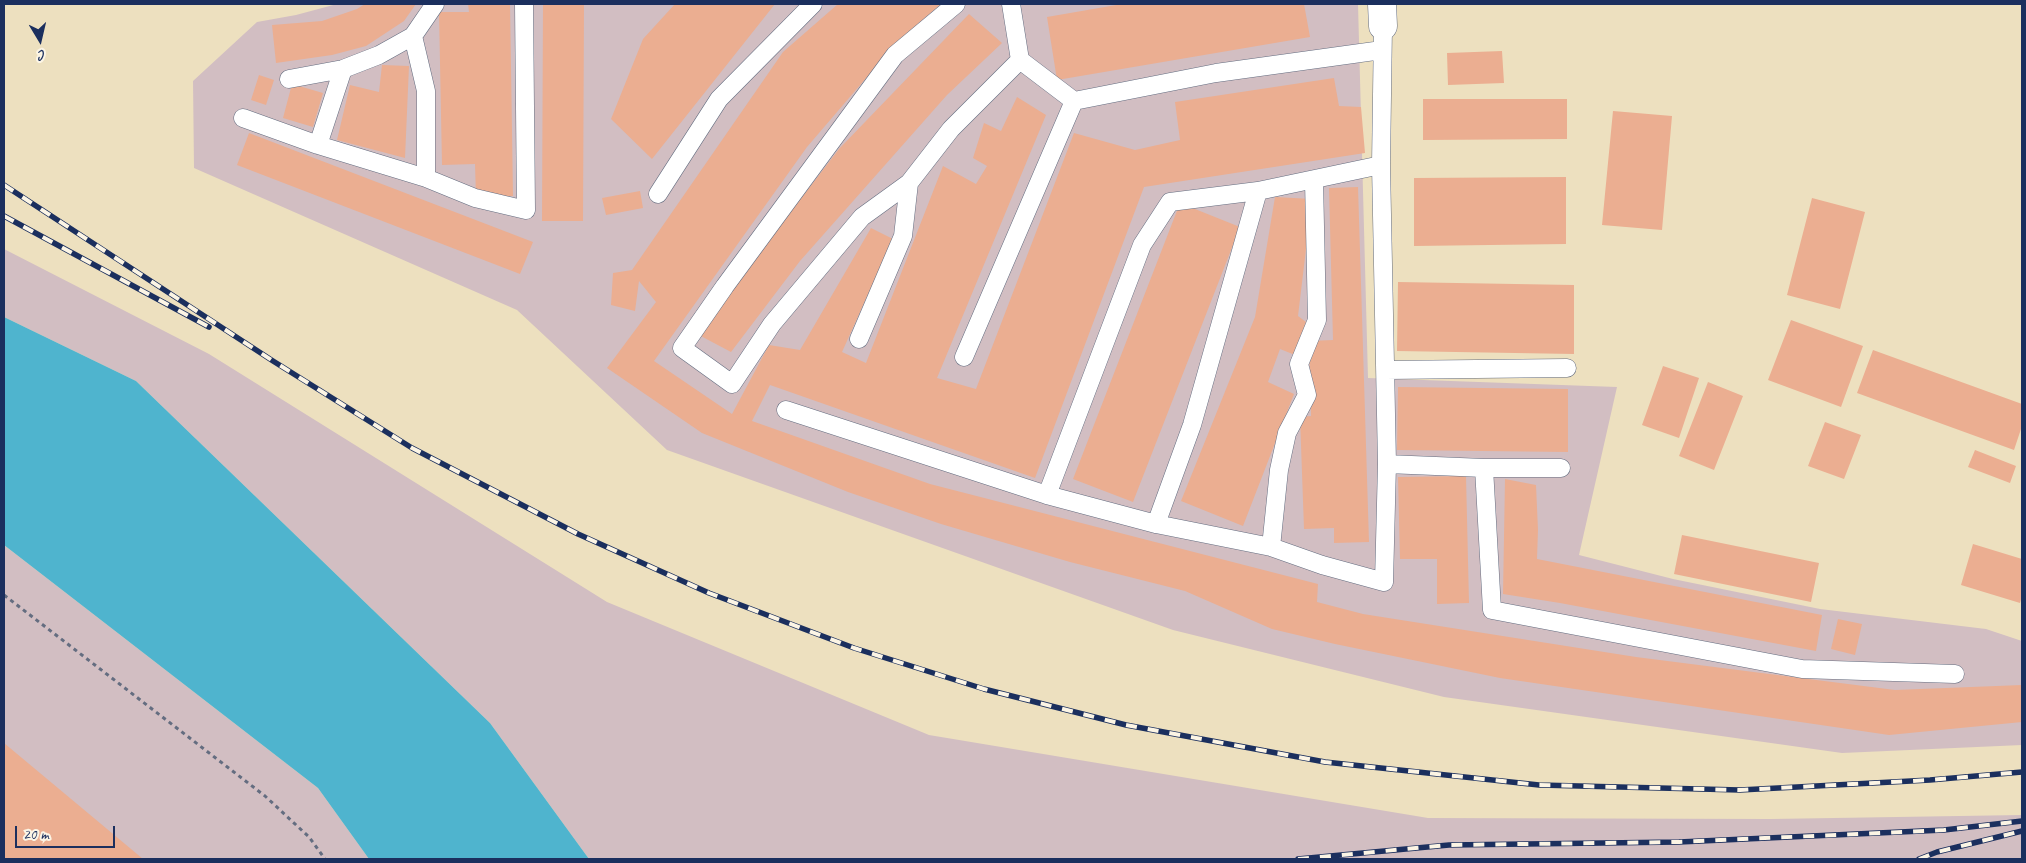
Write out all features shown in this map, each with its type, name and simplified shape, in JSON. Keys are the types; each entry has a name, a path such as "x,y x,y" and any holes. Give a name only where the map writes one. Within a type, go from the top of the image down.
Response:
{"lane":[{"path":"289,79 343,70 379,55 413,36 435,4"},
{"path":"243,118 318,146 426,178 475,198 526,210 524,4"},
{"path":"658,194 719,99 812,4"},
{"path":"956,4 895,55 725,286 682,348 732,384 772,324 862,217 909,183 951,129 1020,60"},
{"path":"786,410 1047,495 1156,524 1271,547 1322,565 1384,582 1387,464 1381,165 1382,27 1216,73 1074,101 1020,60 1011,4"},
{"path":"413,36 426,91 426,178"},
{"path":"318,146 343,70"},
{"path":"964,357 1074,101"},
{"path":"1047,495 1142,245 1170,202 1258,191 1381,165"},
{"path":"1271,547 1280,470 1287,433 1307,395 1299,364 1317,320 1314,180"},
{"path":"859,339 903,236 909,183"},
{"path":"1156,524 1192,425 1258,191"},
{"path":"1386,370 1567,368"},
{"path":"1387,464 1484,468 1561,468"},
{"path":"1484,468 1492,610 1802,669 1955,674"}],"path":[{"path":"4,595 265,796 309,837 325,859"}],"shaded area":[{"path":"337,4 1358,4 1368,378 1617,387 1579,555 1673,579 1820,609 1986,629 2022,641 2022,745 1842,753 1444,697 1173,630 667,450 517,310 194,168 193,81 257,22 296,15"},
{"path":"4,249 209,354 607,602 929,735 1428,818 1771,819 2022,815 2022,859 589,859 490,723 136,381 4,317"},
{"path":"4,545 318,788 369,859 4,859"}],"water":[{"path":"4,317 136,381 490,723 589,859 369,859 318,788 4,545"}],"building":[{"path":"365,4 416,4 404,21 366,46 332,55 276,63 272,25 322,21 357,9"},
{"path":"468,4 510,4 513,196 476,197 475,164 442,165 439,12 469,12"},
{"path":"543,4 584,4 583,221 542,221"},
{"path":"675,4 775,4 652,159 611,119 643,39"},
{"path":"838,4 941,4 897,42 807,147 654,361 732,414 769,345 800,350 871,228 893,239 842,352 866,363 943,166 976,184 987,166 973,158 984,123 1001,131 1017,97 1046,115 937,378 976,389 1074,133 1135,150 1180,140 1175,102 1334,78 1339,106 1361,107 1365,153 1144,187 1035,478 770,385 752,421 930,484 1318,584 1317,602 1363,614 1636,657 1895,690 2022,685 2022,722 1889,735 1500,678 1335,644 1272,629 1185,591 1070,562 941,524 848,492 702,433 607,368 656,302 639,281 635,311 611,305 613,273 632,270 783,52"},
{"path":"1122,4 1304,4 1310,37 1057,80 1047,17"},
{"path":"969,14 1002,43 947,95 800,261 731,352 697,334 839,149"},
{"path":"1502,51 1504,83 1448,85 1447,53"},
{"path":"382,65 409,66 405,158 337,140 350,85 379,92"},
{"path":"259,75 274,80 266,105 251,100"},
{"path":"292,84 323,93 313,127 283,118"},
{"path":"1423,99 1567,99 1567,139 1423,140"},
{"path":"1613,111 1672,116 1662,230 1602,225"},
{"path":"249,133 533,242 520,274 237,165"},
{"path":"1566,177 1566,244 1414,246 1414,178"},
{"path":"1358,187 1369,542 1334,543 1334,528 1304,529 1300,417 1311,416 1309,341 1333,340 1329,188"},
{"path":"640,191 643,208 606,215 602,198"},
{"path":"1275,197 1312,199 1298,316 1306,322 1295,355 1280,349 1268,382 1294,394 1243,526 1181,501 1255,317"},
{"path":"1812,198 1865,212 1840,309 1787,295"},
{"path":"1180,203 1240,227 1133,502 1073,479"},
{"path":"1398,282 1574,285 1574,354 1397,351"},
{"path":"1791,320 1863,346 1841,407 1768,380"},
{"path":"1873,350 2022,404 2022,426 2014,450 1857,393"},
{"path":"1663,366 1699,378 1679,438 1642,425"},
{"path":"1708,382 1743,396 1714,470 1679,456"},
{"path":"1398,387 1568,389 1568,452 1397,450"},
{"path":"1825,422 1861,435 1844,479 1808,466"},
{"path":"1975,450 2016,466 2010,483 1968,467"},
{"path":"1466,476 1469,603 1437,604 1437,559 1400,559 1398,477"},
{"path":"1505,479 1536,485 1537,559 1822,615 1816,651 1503,594"},
{"path":"1682,535 1819,563 1811,602 1674,574"},
{"path":"1973,544 2022,559 2022,596 2020,603 1961,585"},
{"path":"1838,619 1862,624 1855,655 1831,649"},
{"path":"4,743 143,859 4,859"}],"railway":[{"path":"4,185 273,361 412,448 578,534 709,593 854,648 984,689 1126,725 1325,762 1539,785 1740,790 1930,780 2022,772"},
{"path":"4,216 209,327"},
{"path":"1298,859 1449,845 1679,842 1944,830 2022,821"},
{"path":"1919,859 1937,852 2022,831"}]}
